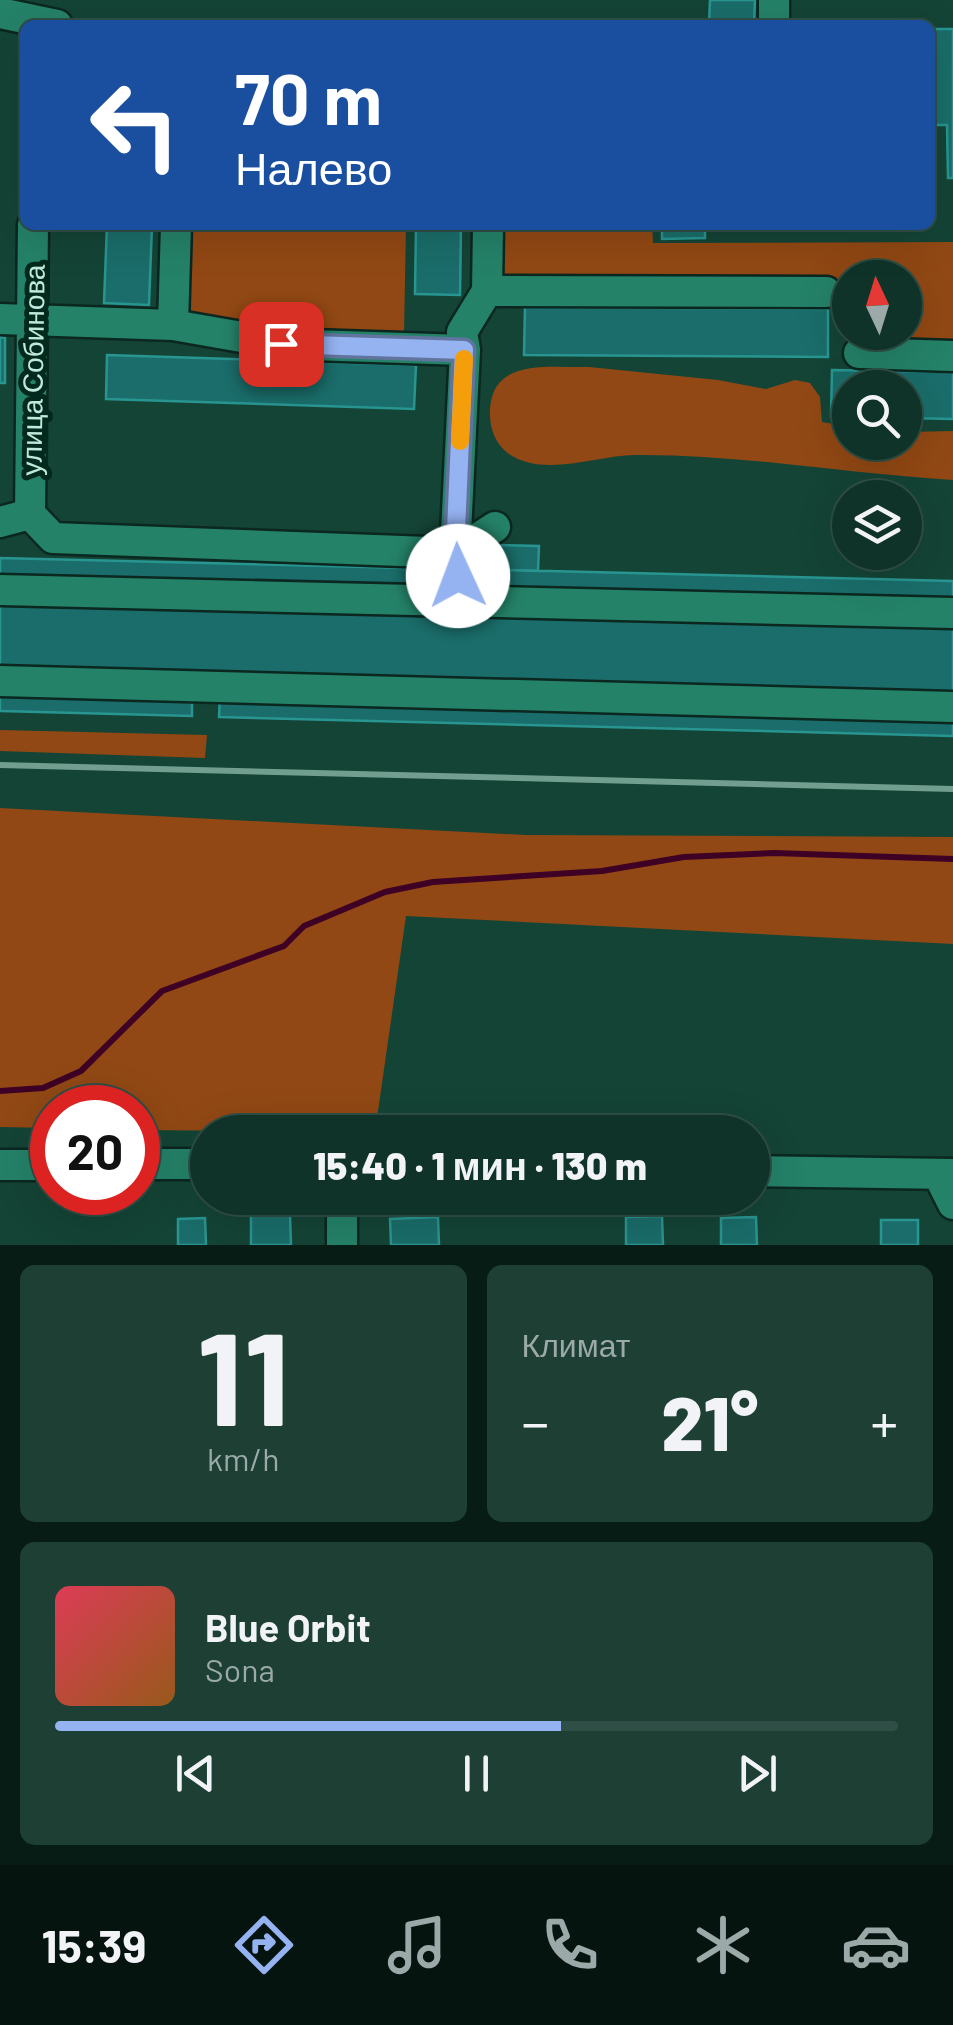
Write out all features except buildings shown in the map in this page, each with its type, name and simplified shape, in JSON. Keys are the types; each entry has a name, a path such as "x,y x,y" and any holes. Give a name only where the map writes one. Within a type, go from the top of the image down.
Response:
{"street":[{"path":"0,0 0,11 38,20"},
{"name":"улица Собинова","path":"15,518 15,470 32,321 33,230"},
{"path":"173,325 176,230"},
{"path":"460,600 455,553 462,332 487,291 488,230"},
{"path":"487,291 826,292"},
{"path":"0,319 173,325 281,344 464,350"},
{"path":"859,353 953,356"},
{"path":"15,518 53,538 455,553 495,527"},
{"path":"0,590 953,613"},
{"path":"0,681 953,707"},
{"path":"0,1164 30,1164"},
{"path":"160,1164 190,1164"},
{"path":"770,1170 946,1174 953,1204"},
{"path":"342,1215 342,1245"}],"shaded area":[{"path":"191,230 406,230 404,335 266,330 189,313"},
{"path":"491,230 652,230 653,243 953,242 953,346 922,346 922,260 832,260 830,282 492,283"},
{"path":"539,367 589,367 718,380 766,389 795,380 810,383 820,397 822,422 832,424 832,460 922,460 922,432 953,431 953,480 675,456 620,456 554,465 523,461 504,450 495,436 490,420 492,396 499,383 510,375"},
{"path":"0,730 207,735 205,758 0,751"},
{"path":"0,808 526,835 953,837 953,944 406,916 377,1115 190,1115 190,1130 160,1130 160,1085 30,1085 30,1128 0,1127"}],"waterway":[{"path":"0,1091 43,1088 81,1071 162,991 284,946 304,926 385,892 433,882 602,871 684,857 774,853 953,859"}],"railway":[{"path":"0,765 953,789"}],"slow traffic":[{"path":"460,441 464,359"}],"route":[{"path":"281,344 464,350 455,553 458,576"}]}
